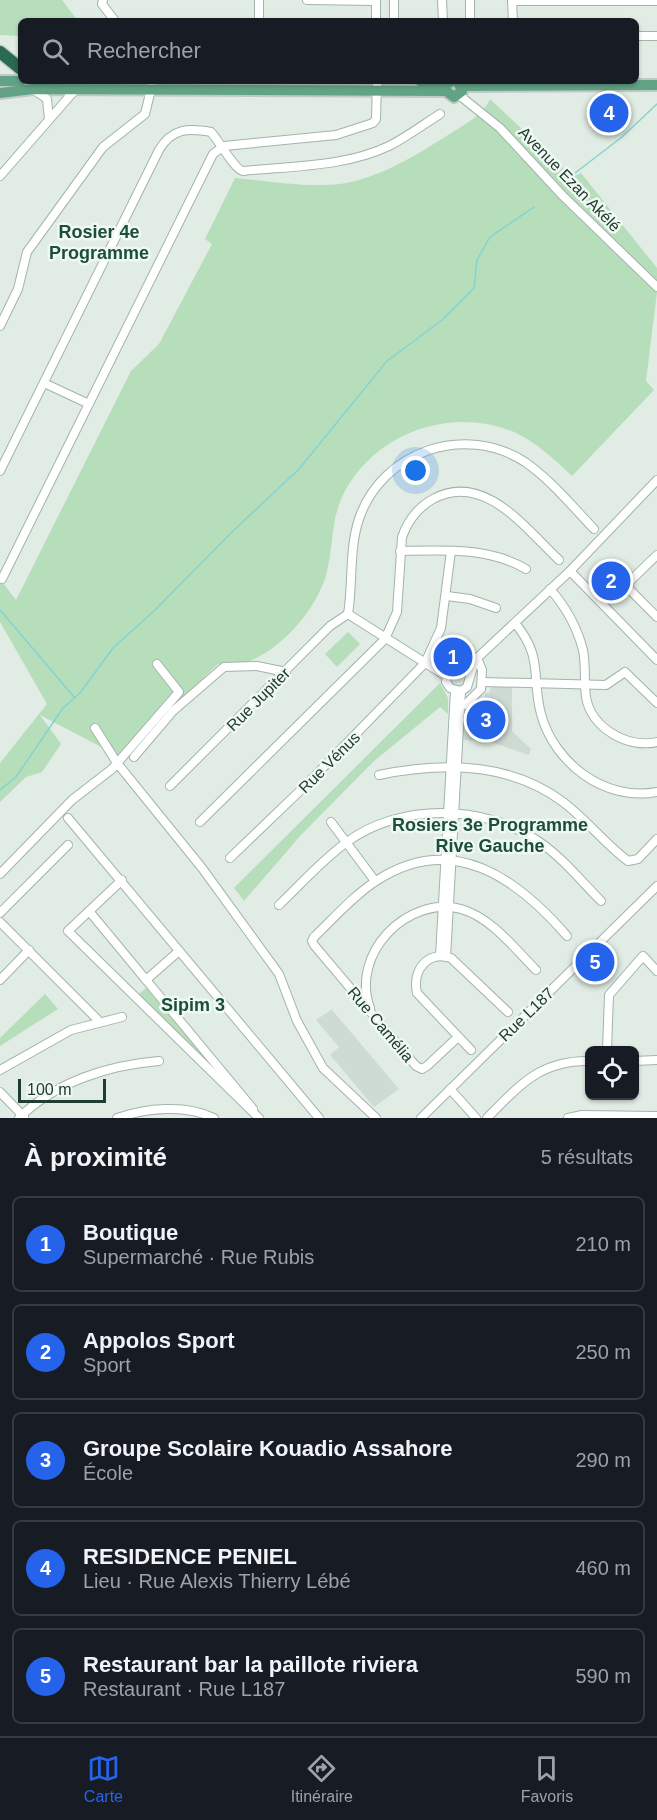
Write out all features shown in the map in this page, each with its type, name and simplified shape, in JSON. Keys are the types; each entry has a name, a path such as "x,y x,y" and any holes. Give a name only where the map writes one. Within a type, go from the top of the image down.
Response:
{"highway":[{"path":"0,52 18,67"}],"main road":[{"path":"0,81 18,81"},
{"path":"0,93 33,89 75,90 152,85 485,84"},
{"path":"585,84 657,85"}],"street":[{"path":"104,0 102,4 113,18"},
{"path":"259,0 259,18"},
{"path":"306,0 376,1 376,18"},
{"path":"394,0 394,18"},
{"path":"442,0 443,18"},
{"path":"470,0 470,18"},
{"path":"513,18 512,1 657,2"},
{"path":"639,36 657,36"},
{"path":"0,326 18,289 27,252 103,147 145,114 152,85"},
{"path":"2,579 210,159 224,146 336,135 365,127 376,119 377,85"},
{"name":"Avenue Ezan Akélé","path":"457,85 563,196 657,287"},
{"path":"33,89 47,99 49,120"},
{"path":"0,176 75,90"},
{"path":"0,471 163,144 180,130 195,129 211,132 224,146 235,167 243,171 340,162 390,146 440,114"},
{"path":"44,383 89,404"},
{"path":"446,676 348,614 356,535 364,507 371,493 398,465 429,450 461,443 508,453 542,476 594,529"},
{"path":"458,691 446,682 446,676 453,668 463,668 476,659 570,571 656,481"},
{"path":"200,822 385,639 397,612 400,550 406,525 415,513 440,496 468,492 481,494 505,509 559,560"},
{"path":"400,550 451,551 494,556 526,569"},
{"name":"Rue Vénus","path":"230,858 306,785 425,663 441,628 447,596 451,551"},
{"path":"657,555 628,583 630,590 657,616"},
{"path":"570,571 657,660"},
{"path":"550,589 577,632 583,652 590,709 604,728 625,740 639,743 657,742"},
{"path":"447,596 470,598 496,608"},
{"name":"Rue Jupiter","path":"170,786 330,626 348,614"},
{"path":"515,622 533,653 539,707 546,730 555,746 575,768 588,778 614,789 640,793 657,792"},
{"path":"458,691 467,687 476,659"},
{"path":"456,707 478,694 483,682 476,659"},
{"path":"0,874 72,800 117,763 180,692 157,664"},
{"path":"134,758 173,711 224,667 258,666 286,672"},
{"path":"463,668 469,675"},
{"path":"483,682 610,684 622,673 627,672 657,703"},
{"path":"443,956 458,691"},
{"path":"95,728 117,763 202,868 279,974 297,1022 323,1068 376,1118"},
{"path":"379,775 427,767 453,767 505,773 549,792 583,818 628,861 638,859 657,839"},
{"path":"279,905 346,843 380,824 402,817 451,814 500,822 539,841 601,902"},
{"path":"68,818 319,1118"},
{"path":"331,822 375,881 408,866 448,861 478,864 512,882 551,917 567,936"},
{"path":"0,913 68,845"},
{"path":"122,880 68,931 257,1116"},
{"name":"Rue Camélia","path":"375,881 312,941 416,1066 422,1068 458,1037"},
{"name":"Rue L187","path":"421,1118 656,889"},
{"path":"372,1012 366,989 375,948 393,927 406,917 446,907 471,913 492,926 536,970"},
{"path":"89,911 248,1100 257,1116"},
{"path":"0,922 99,1021"},
{"path":"0,980 29,950"},
{"path":"146,980 179,951"},
{"path":"471,1050 417,993 416,973 422,964 443,956 460,964 508,1012"},
{"path":"607,1046 609,995 643,956 657,971"},
{"path":"0,1070 56,1036 99,1021 122,1017"},
{"path":"639,1061 657,1060"},
{"path":"0,1092 21,1117 61,1089 87,1076 122,1066 159,1061"},
{"path":"488,1118 519,1086 539,1071 559,1064 585,1061"},
{"path":"450,1089 476,1118"},
{"path":"117,1118 133,1113 174,1110 195,1112 214,1118"},
{"path":"568,1118 594,1115 657,1116"}],"shaded area":[{"path":"492,684 512,688 512,731 531,749 529,755 488,741 460,740 460,713 469,713 485,699 485,693 489,693"},
{"path":"334,1008 332,1010 399,1089 374,1107 330,1055 339,1047 316,1020"}],"green space":[{"path":"0,0 62,0 76,18 18,18 18,36 0,35"},
{"path":"490,99 573,177 581,173 657,268 657,292 646,381 654,390 572,476 530,441 514,432 490,425 466,422 441,424 418,430 396,440 376,453 359,470 345,491 337,512 326,575 321,589 314,603 282,641 255,659 241,664 218,664 153,726 126,760 40,715 61,744 42,772 26,777 0,802 0,763 47,704 0,622 0,579 16,600 131,371 159,344 212,244 205,239 235,178 314,185 359,180 414,156 476,116"},
{"path":"348,632 360,644 337,667 325,654"},
{"path":"440,683 448,698 448,714 440,707 373,762 301,835 244,901 234,888"},
{"path":"146,988 238,1096 137,996"},
{"path":"45,994 58,1009 0,1046 0,1038"}],"waterway":[{"path":"562,183 622,137 657,104"},
{"path":"0,790 16,777 63,708 80,693 113,648 299,469 387,361 442,320 474,288 477,260 490,237 534,207"},
{"path":"0,610 75,698"}],"place":[{"name":"RESIDENCE PENIEL","path":"609,113"},
{"name":"Appolos Sport","path":"611,581"},
{"name":"Boutique","path":"453,657"},
{"name":"Groupe Scolaire Kouadio Assahore","path":"486,720"},
{"name":"Restaurant bar la paillote riviera","path":"595,962"}],"district":[{"name":"Rosier 4e Programme","path":"99,242"},
{"name":"Rosiers 3e Programme Rive Gauche","path":"490,835"},
{"name":"Sipim 3","path":"193,1005"}]}
